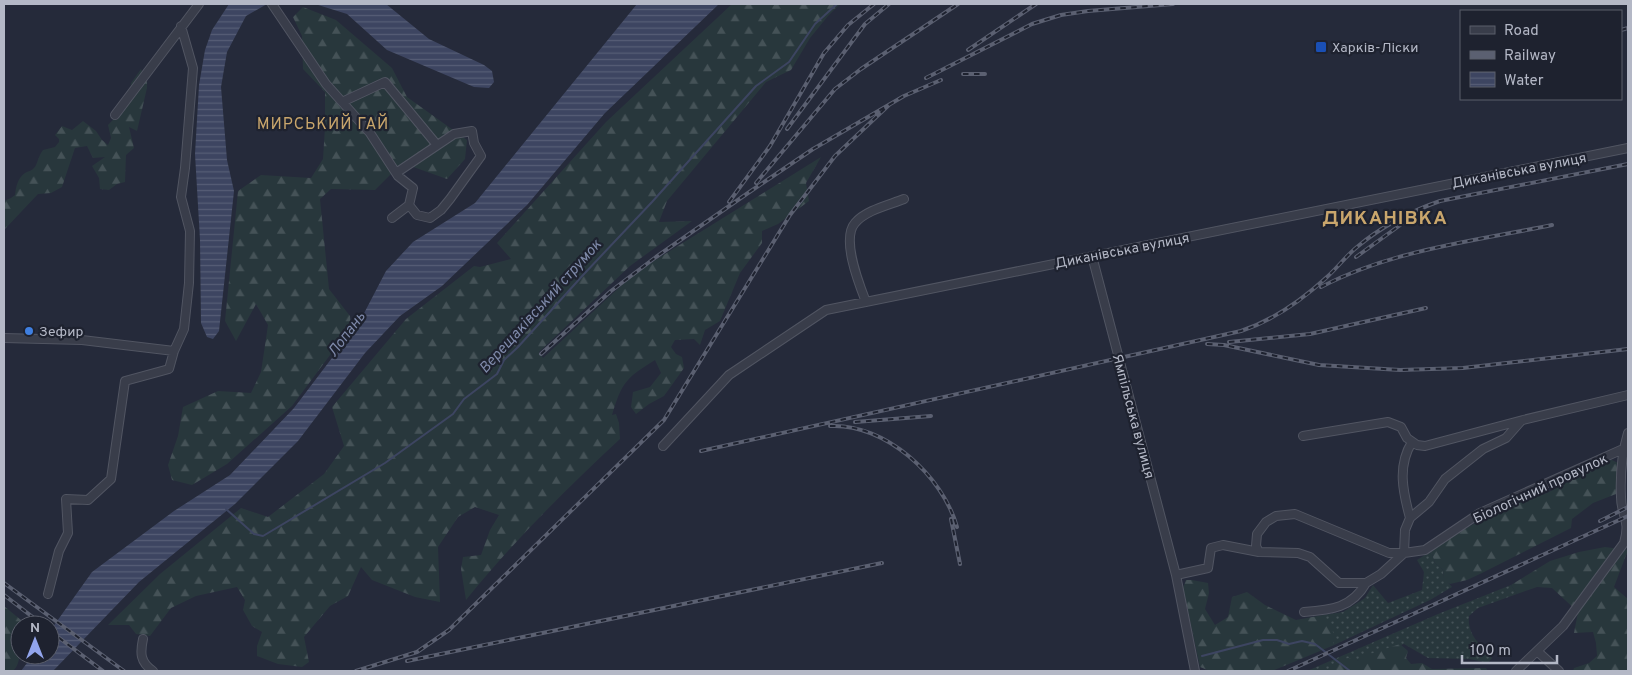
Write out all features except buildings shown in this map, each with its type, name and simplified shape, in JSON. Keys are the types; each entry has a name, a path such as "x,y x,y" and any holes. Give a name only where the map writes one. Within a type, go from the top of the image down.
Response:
{"street":[{"path":"115,115 198,4"},
{"path":"272,4 326,84 370,133 396,173 412,188 409,205 392,218"},
{"path":"48,594 59,551 68,533 66,500 88,500 111,479 125,381 169,369 174,351 184,329 189,283 190,231 181,197 186,168 193,68 182,26"},
{"path":"342,102 385,82 437,145"},
{"path":"396,173 454,134 472,131 474,143 481,156 441,210 430,218 417,215 409,205"},
{"name":"Диканівська вулиця","path":"663,446 729,376 826,310 1628,148"},
{"path":"866,302 857,277 850,234 854,224 864,216 904,200"},
{"name":"Ямпільська вулиця","path":"1092,256 1176,576 1195,671"},
{"path":"4,338 82,340 174,351"},
{"path":"1303,436 1388,422 1401,427 1407,438 1412,442 1417,445 1426,446 1628,395"},
{"path":"1176,576 1208,568 1211,548 1223,544 1259,552 1298,553 1310,557 1339,583 1366,583 1381,574 1404,553 1405,530 1410,518 1429,502 1445,479 1483,449 1506,438 1523,420"},
{"path":"1516,671 1563,626 1626,545 1627,521 1621,497 1623,449 1628,434"},
{"path":"1410,518 1403,490 1404,461 1406,452 1412,442"},
{"name":"Біологічний провулок","path":"1404,553 1425,550 1480,513 1623,449"},
{"path":"1259,552 1256,546 1257,534 1266,522 1276,516 1295,514 1389,553 1404,553"},
{"path":"1304,612 1333,609 1354,599 1361,593 1366,583"},
{"path":"143,639 140,655 153,671"},
{"path":"1537,651 1559,671"}],"green space":[{"path":"732,4 840,4 810,38 791,70 766,82 667,201 659,222 692,221 630,266 539,352 543,358 636,272 821,157 806,183 809,201 778,224 762,231 762,243 740,273 720,321 705,330 700,345 694,339 675,340 671,347 676,354 682,357 684,368 664,396 636,414 631,407 633,392 650,387 661,373 655,360 626,382 612,415 616,414 619,423 620,439 540,517 466,600 461,569 463,557 481,555 490,530 499,515 475,507 458,517 438,547 440,602 415,597 372,580 361,567 348,596 330,606 304,637 309,662 302,667 278,664 257,656 257,646 262,632 252,626 243,610 245,600 237,587 196,596 171,608 150,636 136,634 129,625 108,625 160,574 241,508 268,517 324,474 344,446 332,407 406,319 474,266 480,267 511,259 497,243 606,122"},
{"path":"303,7 336,20 392,68 407,97 467,140 465,159 447,179 402,163 375,190 331,189 320,199 329,289 350,316 351,327 292,406 227,464 192,485 172,480 168,465 178,436 183,407 218,391 251,393 261,372 268,325 256,304 236,341 225,321 238,191 261,175 311,178 323,159 325,92 303,69 302,36 293,17"},
{"path":"141,69 147,82 147,88 137,131 129,127 134,148 126,155 125,182 117,184 109,190 100,189 99,178 92,166 105,157 93,158 87,146 75,148 62,187 51,193 38,194 4,230 4,201 15,195 19,180 25,173 35,167 43,150 55,147 59,142 55,135 62,126 72,130 83,121 96,131 108,145 111,138 108,125 129,103 131,83"},
{"path":"1612,460 1618,463 1616,494 1593,503 1572,519 1571,528 1467,580 1450,584 1444,580 1443,570 1435,563 1431,551 1443,541 1481,520 1511,506 1547,493 1606,461"},
{"path":"1605,547 1628,550 1614,587 1628,599 1628,671 1573,671 1574,668 1589,663 1597,656 1593,632 1574,633 1578,612 1552,588 1537,587 1517,594 1511,585 1550,561 1579,552"},
{"path":"1431,551 1435,563 1443,570 1444,578 1452,587 1430,600 1332,646 1323,615 1343,612 1365,598 1373,585 1388,603 1422,590 1424,572 1417,560"},
{"path":"1186,580 1208,583 1209,593 1205,609 1215,625 1228,617 1232,597 1247,592 1265,605 1296,620 1323,615 1336,637 1332,646 1272,671 1210,671 1200,667 1183,588"},
{"path":"1511,585 1517,594 1478,608 1469,616 1472,634 1492,658 1488,663 1470,659 1428,658 1404,644 1329,671 1307,671 1438,614"},
{"path":"4,606 15,615 10,615 10,665 18,665 12,671 4,671"},
{"path":"1400,644 1408,651 1406,658 1411,664 1422,663 1432,669 1486,668 1488,671 1330,670 1335,664 1348,658 1357,661 1370,654"}],"water":[{"path":"229,4 267,4 246,16 227,52 221,87 227,160 234,191 219,331 213,339 207,337 201,323 200,240 195,154 199,85 205,50 212,30"},
{"path":"315,4 386,4 429,39 484,65 492,71 494,82 489,88 474,87 387,50 347,14"},
{"path":"637,4 719,4 605,113 527,205 442,286 400,316 365,353 298,441 235,504 139,582 60,664 60,617 92,572 174,511 230,475 294,408 360,321 386,271 413,242 475,203"},
{"path":"26,665 59,665 53,671 21,671"}],"waterway":[{"name":"Верещаківський струмок","path":"226,509 254,534 263,536 385,463 453,414 464,399 497,374 504,360 652,202 756,86 789,62 815,24 837,4"},
{"path":"1202,656 1263,640 1277,640 1289,644 1302,641 1315,644 1350,671"}],"railway":[{"path":"729,202 770,146 824,53 848,25 874,4"},
{"path":"787,129 865,24 889,4"},
{"path":"756,183 835,89 861,69 958,4"},
{"path":"968,50 1036,4"},
{"path":"926,78 1032,24 1061,15 1173,4"},
{"path":"1622,30 1628,28"},
{"path":"963,74 985,74"},
{"path":"541,354 611,291 748,193 813,149 904,96 941,80"},
{"path":"356,671 417,652 449,630 664,420 790,215 835,156 890,104"},
{"path":"701,451 1241,331 1265,321 1298,301 1327,277 1366,239 1396,220 1417,210 1440,201 1628,164"},
{"path":"1356,257 1403,223"},
{"path":"1321,287 1348,274 1405,255 1552,225"},
{"path":"1229,342 1310,334 1426,308"},
{"path":"1207,344 1224,345 1319,365 1400,370 1463,368 1628,349"},
{"path":"855,422 931,416"},
{"path":"830,426 851,427 871,433 891,443 909,456 939,489 950,508 957,527"},
{"path":"1600,521 1628,507"},
{"path":"1288,671 1628,516"},
{"path":"951,519 960,564"},
{"path":"407,661 882,563"},
{"path":"4,583 124,671"},
{"path":"4,595 30,615"},
{"path":"60,639 103,671"}],"place":[{"name":"Харків-Ліски","path":"1321,47"},
{"name":"Зефир","path":"29,331"}],"district":[{"name":"МИРСЬКИЙ ГАЙ","path":"323,123"},
{"name":"ДИКАНІВКА","path":"1385,217"}],"water label":[{"name":"Лопань","path":"346,334"}]}
